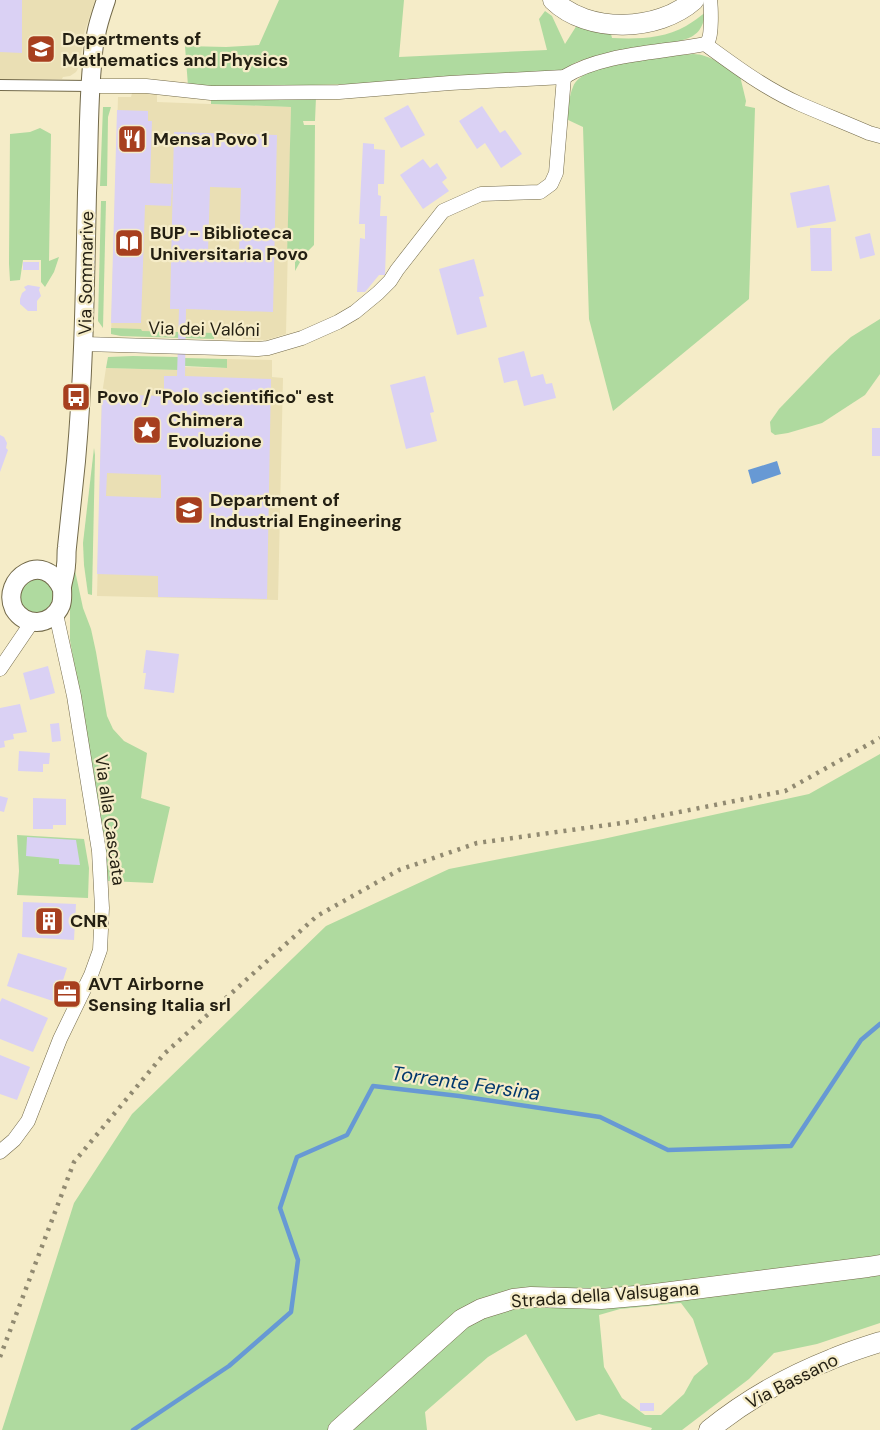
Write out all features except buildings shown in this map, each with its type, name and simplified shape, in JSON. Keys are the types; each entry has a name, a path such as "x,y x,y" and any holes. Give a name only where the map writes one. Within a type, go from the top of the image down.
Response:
{"main road":[{"path":"553,0 582,18 622,26 669,16 694,0"},
{"name":"Strada della Valsugana","path":"338,1430 462,1319 481,1309 513,1299 531,1297 601,1299 646,1296 868,1268 880,1264"},
{"name":"Via Bassano","path":"709,1430 747,1402 786,1380 832,1359 880,1342"}],"street":[{"name":"Via Sommarive","path":"62,589 70,528 84,344 90,86 95,36 106,0"},
{"path":"0,85 146,86 211,93 339,92 564,77 577,69 622,57 705,44 709,36 710,0"},
{"path":"705,44 732,64 799,103 880,136"},
{"name":"Via dei Valóni","path":"84,344 258,349 302,338 338,322 355,312 390,281 443,210 481,194 540,192 551,184 556,172 564,77"},
{"path":"36,569 45,571 58,581 63,598 56,614 41,622 32,622 17,614 5,589 20,575 45,564 67,548"},
{"name":"Via alla Cascata","path":"0,1152 14,1140 28,1121 60,1039 92,975 100,950 102,908 99,851 74,696 56,614"},
{"path":"0,669 32,622"}],"shaded area":[{"name":"Departments of Mathematics and Physics","path":"0,0 95,0 84,34 80,65 76,72 62,79 0,79"},
{"path":"132,93 157,93 157,102 291,107 286,334 266,340 243,339 242,333 230,333 230,339 111,334 118,97 131,97"},
{"name":"Department of Industrial Engineering","path":"227,359 272,360 272,377 283,378 278,600 97,596 102,394 106,368 177,370 184,367 226,368"}],"green space":[{"path":"279,0 404,0 399,57 547,50 539,19 545,11 552,16 565,44 577,25 611,34 612,38 650,37 677,30 706,12 698,31 686,39 579,61 558,71 359,84 188,86 185,46 259,45"},
{"path":"693,54 711,59 740,76 746,101 745,106 755,108 749,299 613,411 589,319 583,127 566,119 570,98 573,87 580,78 592,71 627,61"},
{"path":"316,97 315,121 303,121 304,125 315,125 314,245 304,255 295,271 295,257 287,257 291,107 211,104 211,99"},
{"path":"103,107 111,107 108,117 107,186 100,186"},
{"path":"40,128 51,134 49,261 59,257 54,272 45,287 41,282 41,260 23,260 20,280 10,281 9,264 10,134 30,132"},
{"path":"101,201 106,201 103,328 98,321"},
{"path":"880,319 880,374 865,395 822,423 788,433 775,435 771,432 770,422 779,409 831,355 851,337"},
{"path":"111,328 214,333 214,339 121,336 111,334"},
{"path":"108,357 178,357 178,370 106,368"},
{"path":"184,358 227,359 227,368 184,366"},
{"path":"94,448 92,595 88,594 83,543"},
{"path":"74,566 83,608 91,629 107,716 113,729 124,741 147,753 141,798 170,807 153,883 108,881 103,831 70,640 70,602"},
{"path":"36,576 53,584 55,602 41,614 29,613 20,604 20,586"},
{"path":"880,754 880,1323 817,1344 774,1353 749,1379 682,1430 651,1430 652,1428 599,1414 576,1421 526,1334 488,1357 425,1412 427,1430 2,1430 74,1203 132,1114 326,926 449,869 603,839 809,794","holes":["681,1303 693,1319 708,1364 694,1376 684,1394 661,1415 645,1415 622,1398 604,1367 599,1315 620,1309"]},
{"path":"17,835 84,839 89,868 88,898 17,895 19,871"}],"water":[{"path":"777,461 781,474 752,484 748,470"}],"waterway":[{"name":"Torrente Fersina","path":"133,1430 229,1366 291,1312 298,1260 280,1208 297,1157 347,1135 373,1086 600,1117 668,1150 791,1146 861,1040 880,1024"}],"railway":[{"path":"0,1357 74,1162 164,1054 317,916 399,870 477,843 629,822 785,791 880,738"}],"place":[{"name":"Departments of Mathematics and Physics","path":"41,49"},
{"name":"Mensa Povo 1","path":"132,139"},
{"name":"BUP - Biblioteca Universitaria Povo","path":"129,243"},
{"name":"Povo / \"Polo scientifico\" est","path":"76,397"},
{"name":"Chimera Evoluzione","path":"147,430"},
{"name":"Department of Industrial Engineering","path":"189,510"},
{"name":"CNR","path":"49,921"},
{"name":"AVT Airborne Sensing Italia srl","path":"67,994"}]}
